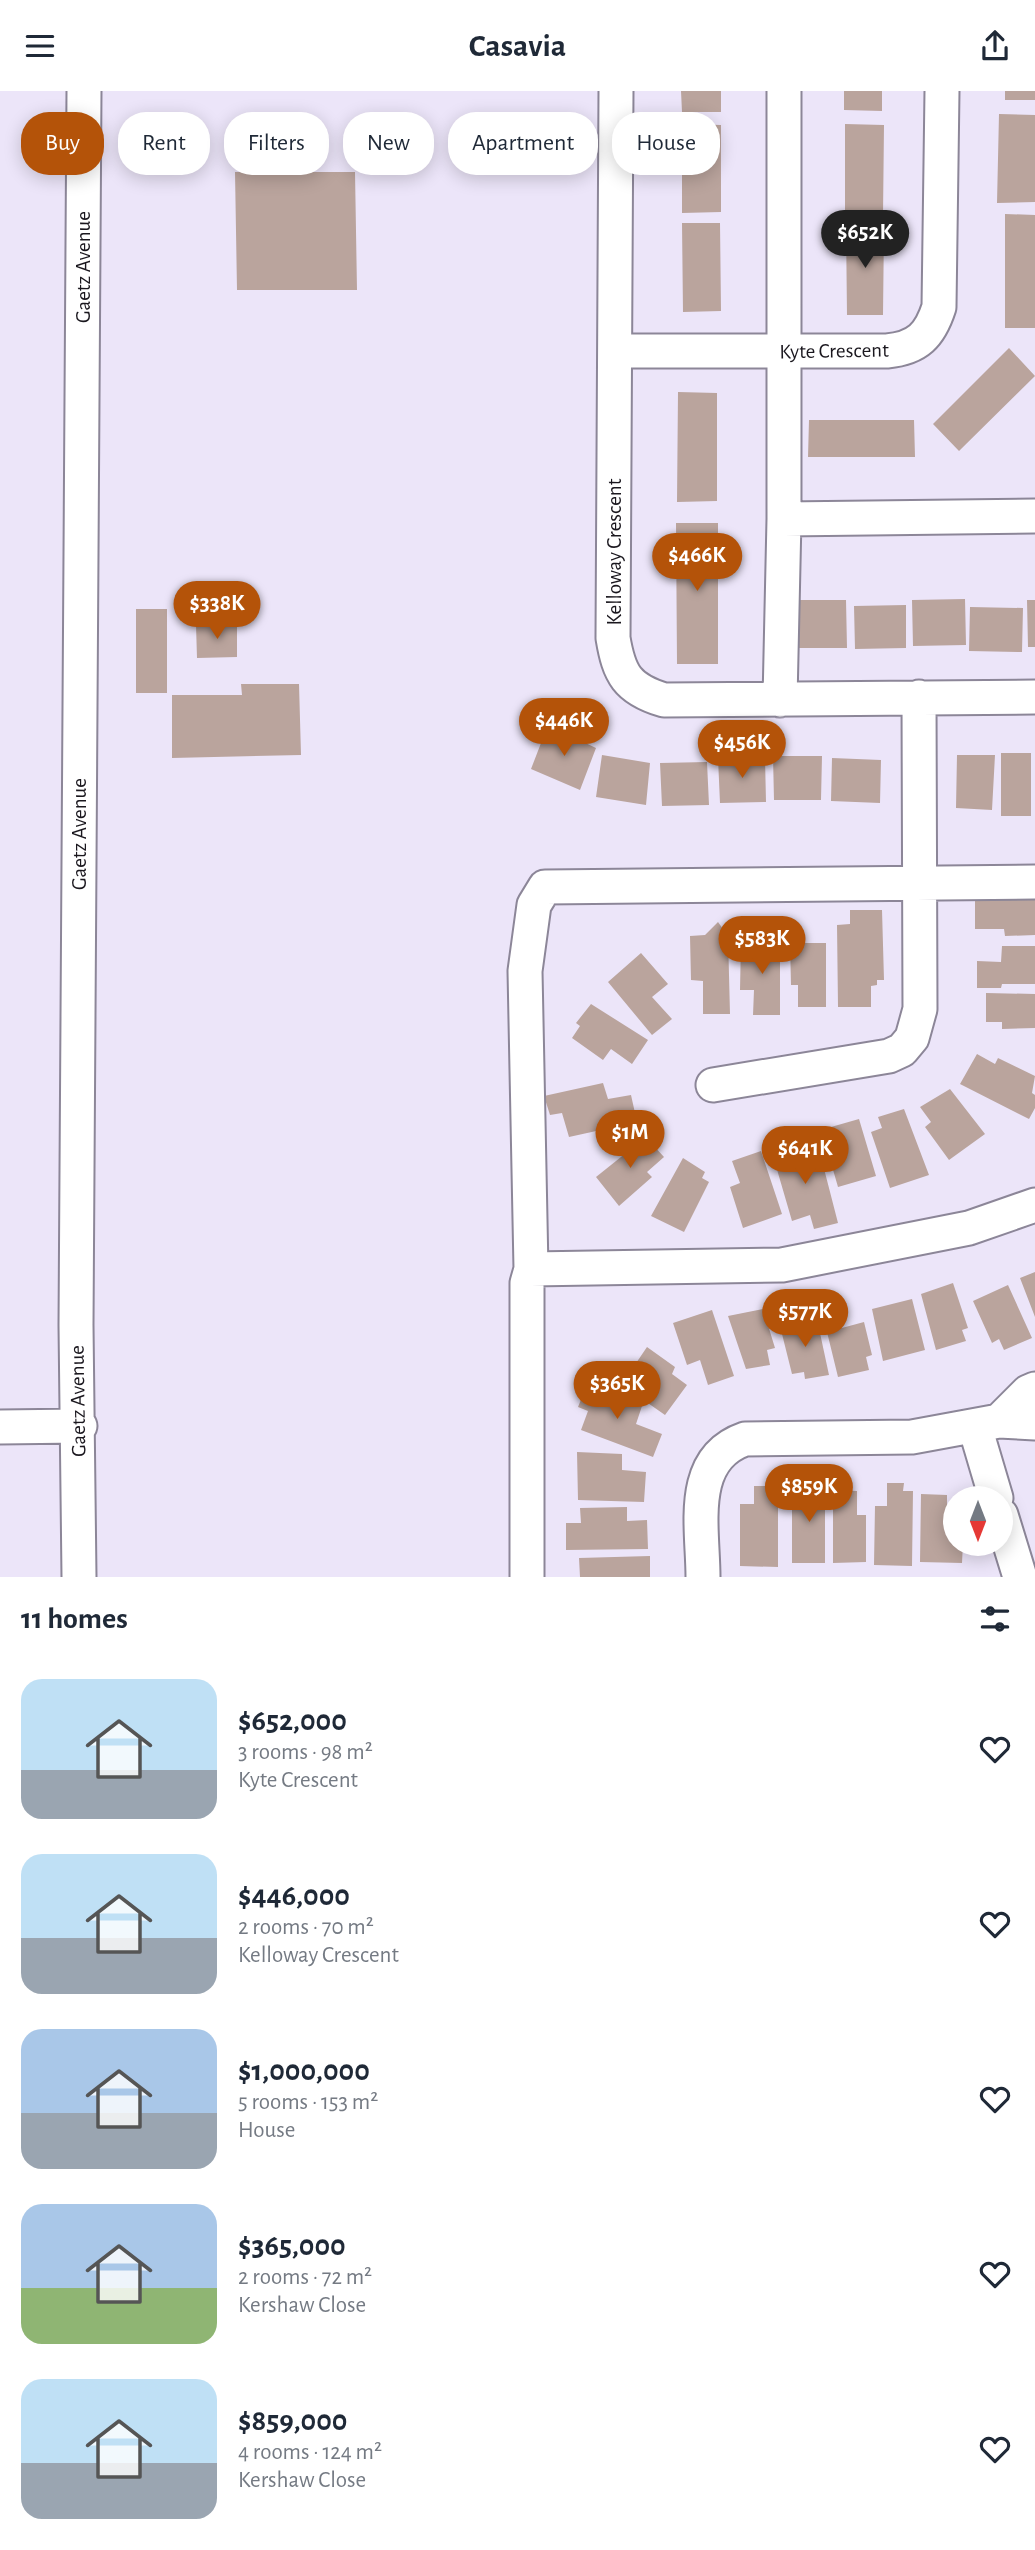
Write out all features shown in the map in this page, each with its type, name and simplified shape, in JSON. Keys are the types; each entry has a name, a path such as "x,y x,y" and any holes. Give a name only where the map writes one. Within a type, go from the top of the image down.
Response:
{"street":[{"name":"Gaetz Avenue","path":"79,1577 80,1426 76,1325 84,91"},
{"name":"Kelloway Crescent","path":"616,91 613,638 617,661 629,683 643,694 664,700 1035,697"},
{"path":"780,700 784,519 784,91"},
{"name":"Kyte Crescent","path":"615,351 784,352 906,349 923,339 933,328 939,307 942,91"},
{"path":"784,519 1035,516"},
{"path":"713,1085 874,1060 902,1050 918,1026 919,698"},
{"path":"527,1577 527,1283 531,1269 525,971 534,905 545,887 1035,882"},
{"path":"531,1269 782,1265 969,1227 1035,1205"},
{"path":"987,1424 1035,1389"},
{"path":"703,1577 703,1486 708,1469 717,1454 729,1445 745,1439 912,1437 987,1424 1035,1423"},
{"path":"987,1424 995,1486"},
{"path":"0,1427 80,1426"},
{"path":"1013,1554 1020,1577"}],"building":[{"path":"681,91 721,91 721,112 682,112"},
{"path":"844,91 882,91 882,111 844,110"},
{"path":"1005,91 1035,91 1035,100 1005,100"},
{"path":"999,114 1035,115 1035,202 997,203"},
{"path":"845,124 884,125 883,215 845,215"},
{"path":"721,125 721,212 682,213 682,175 720,175"},
{"path":"329,172 343,172 343,175 355,175 357,290 237,290 235,175 329,175"},
{"path":"1005,214 1035,215 1035,328 1005,328"},
{"path":"682,223 720,223 721,311 683,312"},
{"path":"846,225 884,227 883,315 847,315"},
{"path":"1009,348 1035,376 959,451 933,424"},
{"path":"678,392 717,393 717,501 677,502"},
{"path":"809,420 914,420 915,457 808,457"},
{"path":"676,523 718,523 718,664 677,664"},
{"path":"965,599 966,645 913,646 912,600"},
{"path":"796,600 846,600 847,648 796,648"},
{"path":"1027,600 1035,600 1035,647 1028,647"},
{"path":"906,605 906,648 855,649 854,606"},
{"path":"970,607 1023,608 1022,652 969,651"},
{"path":"136,609 167,609 167,693 136,693"},
{"path":"196,625 237,625 237,657 197,658"},
{"path":"241,684 299,684 301,755 172,758 172,695 242,695"},
{"path":"548,725 596,748 580,790 531,769"},
{"path":"1001,753 1031,753 1031,816 1001,816"},
{"path":"602,755 650,763 646,805 596,797"},
{"path":"957,755 995,755 992,810 956,808"},
{"path":"773,756 822,756 821,800 774,800"},
{"path":"718,758 765,758 766,802 720,803"},
{"path":"832,758 881,760 880,803 831,801"},
{"path":"707,762 709,805 662,806 660,763"},
{"path":"975,899 1035,900 1035,935 1005,936 1004,929 975,929"},
{"path":"850,910 882,910 884,980 877,980 877,985 871,986 871,1007 838,1007 837,925 850,924"},
{"path":"718,922 728,936 730,1014 703,1014 703,981 691,980 690,936 705,935"},
{"path":"741,942 780,942 780,1015 753,1015 754,990 740,990"},
{"path":"790,943 826,943 826,1007 798,1007 798,985 791,985"},
{"path":"1002,946 1035,946 1035,984 1002,984 1001,988 977,988 977,961 1001,962"},
{"path":"641,953 668,984 652,997 672,1019 652,1035 608,982"},
{"path":"986,993 1035,994 1035,1028 1002,1029 1002,1022 986,1022"},
{"path":"591,1004 648,1040 632,1064 611,1049 603,1060 572,1038 580,1026 576,1023"},
{"path":"977,1054 995,1064 998,1058 1035,1076 1032,1093 1035,1095 1035,1108 1029,1119 960,1084"},
{"path":"603,1083 608,1099 631,1095 637,1122 569,1137 562,1113 550,1115 544,1096"},
{"path":"950,1089 985,1134 949,1160 925,1127 931,1122 920,1107"},
{"path":"904,1109 929,1175 890,1188 871,1132 882,1128 878,1117"},
{"path":"859,1119 876,1176 838,1187 827,1149 837,1146 831,1127"},
{"path":"642,1133 664,1157 647,1172 652,1177 619,1206 596,1177 626,1153 622,1149"},
{"path":"796,1140 803,1162 821,1157 838,1223 814,1229 810,1215 792,1221 771,1149"},
{"path":"761,1151 782,1214 743,1228 730,1187 740,1183 732,1161"},
{"path":"683,1158 705,1172 702,1178 709,1182 684,1232 651,1216"},
{"path":"1035,1272 1035,1317 1020,1278"},
{"path":"953,1283 968,1328 962,1330 966,1341 936,1350 921,1294"},
{"path":"1008,1285 1032,1338 1004,1350 999,1339 992,1343 973,1301"},
{"path":"912,1299 925,1350 883,1361 872,1309"},
{"path":"763,1309 775,1348 767,1350 770,1365 746,1369 728,1316"},
{"path":"712,1310 734,1376 708,1385 700,1360 687,1365 673,1323"},
{"path":"817,1319 829,1375 805,1379 804,1372 792,1374 780,1326"},
{"path":"864,1322 872,1355 866,1357 869,1370 838,1377 827,1332"},
{"path":"647,1347 675,1367 672,1374 687,1385 665,1415 635,1394 642,1384 628,1375"},
{"path":"587,1385 642,1406 636,1424 662,1434 653,1457 581,1430 588,1411 578,1407"},
{"path":"577,1452 622,1454 622,1470 646,1472 644,1502 578,1500"},
{"path":"798,1482 825,1482 825,1563 792,1563 792,1507 798,1507"},
{"path":"887,1483 904,1483 903,1491 913,1491 912,1566 874,1565 875,1506 887,1506"},
{"path":"754,1486 778,1486 778,1567 740,1566 740,1504 754,1504"},
{"path":"833,1490 857,1491 857,1515 866,1515 866,1562 833,1563"},
{"path":"921,1494 943,1495 943,1556 962,1556 962,1563 920,1562"},
{"path":"627,1507 627,1521 647,1520 648,1549 566,1550 566,1523 581,1523 580,1508"},
{"path":"650,1556 650,1577 580,1577 579,1558"}]}
